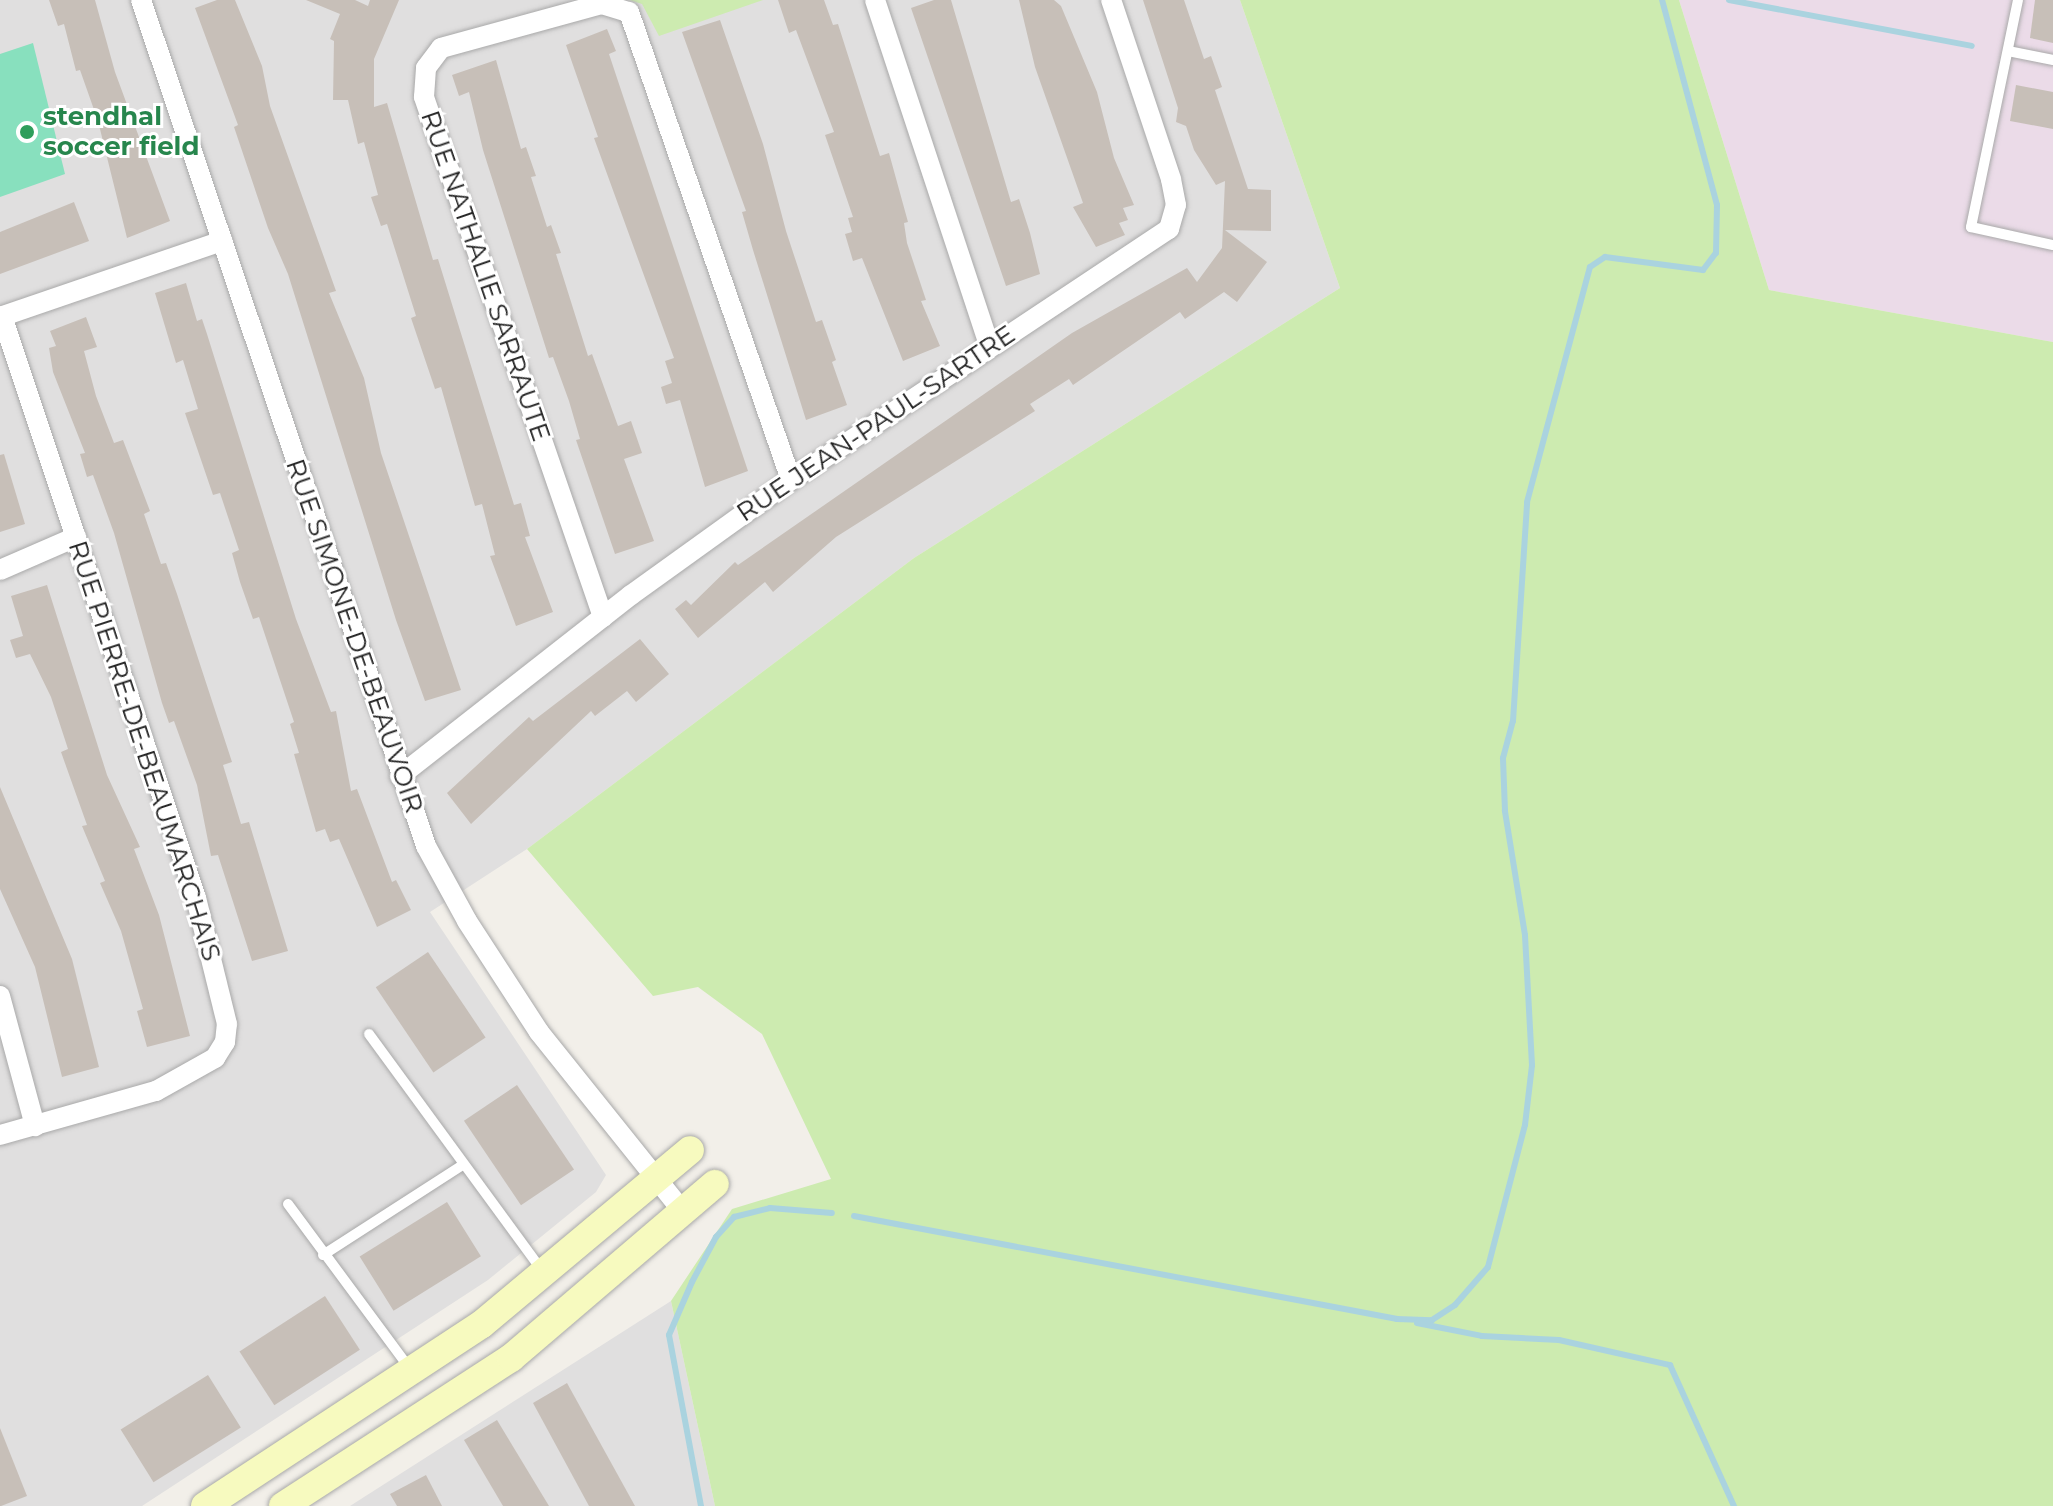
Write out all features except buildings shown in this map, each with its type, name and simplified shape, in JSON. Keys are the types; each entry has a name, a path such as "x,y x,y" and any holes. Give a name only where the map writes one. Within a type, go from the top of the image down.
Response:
{"street":[{"name":"RUE SIMONE-DE-BEAUVOIR","path":"141,0 426,846 502,978 655,1180 683,1212"},
{"path":"875,0 989,345"},
{"name":"RUE JEAN-PAUL-SARTRE","path":"400,776 603,617 791,480 989,345 1157,239 1174,220 1171,179 1111,0"},
{"name":"RUE NATHALIE SARRAUTE","path":"603,617 424,97 426,68 441,48 602,4 629,12 791,480"},
{"path":"1,316 222,241"},
{"name":"RUE PIERRE-DE-BEAUMARCHAIS","path":"0,1135 156,1091 215,1058 227,1033 196,898 1,316"},
{"path":"0,570 76,537"},
{"path":"0,996 35,1126"},
{"path":"205,1506 412,1372 544,1274 690,1150"},
{"path":"283,1506 511,1358 715,1184"}],"lane":[{"path":"2018,0 1971,227 2053,245"},
{"path":"2008,51 2053,60"},
{"path":"369,1034 461,1166 544,1274"},
{"path":"323,1255 461,1166"},
{"path":"288,1204 412,1372"}],"shaded area":[{"path":"0,0 1240,0 1340,288 914,558 527,849 430,912 606,1175 596,1192 488,1280 142,1506 0,1506"},
{"path":"1679,0 2053,0 2053,342 1769,290"},
{"path":"671,1301 715,1506 350,1506"}],"green space":[{"path":"629,0 763,0 659,36 642,4"},
{"path":"1240,0 1679,0 1769,290 2053,342 2053,1506 715,1506 671,1301 732,1209 831,1179 762,1034 698,987 653,996 527,849 914,558 1340,288"},
{"name":"stendhal soccer field","path":"33,43 65,174 0,197 0,54"}],"waterway":[{"path":"854,1216 1397,1319 1432,1320 1455,1305 1488,1267 1525,1125 1532,1065 1525,935 1505,811 1503,758 1513,721 1527,502 1590,267 1605,257 1703,270 1716,253 1717,205 1662,0"},
{"path":"1729,0 1972,46"},
{"path":"701,1506 669,1335 692,1282 716,1237 734,1217 770,1208 832,1213"},
{"path":"1417,1323 1482,1336 1559,1340 1670,1365 1734,1506"}],"place":[{"name":"stendhal soccer field","path":"27,132"}]}
